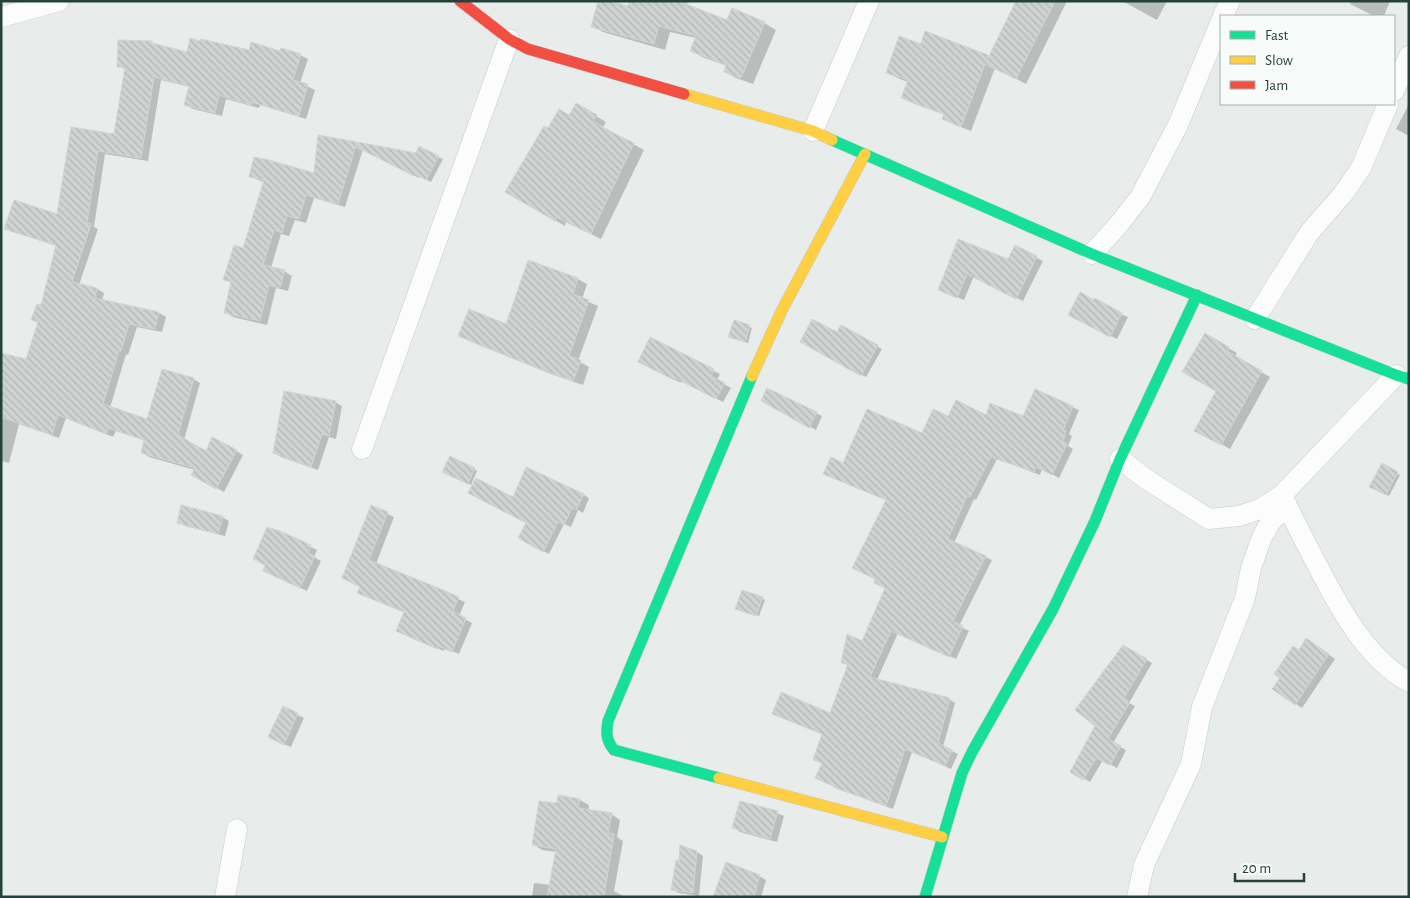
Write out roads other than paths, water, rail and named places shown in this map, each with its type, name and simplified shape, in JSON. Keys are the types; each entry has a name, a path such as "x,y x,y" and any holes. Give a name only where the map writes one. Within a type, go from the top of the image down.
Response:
{"street":[{"path":"1,17 59,1"},
{"path":"460,1 509,39 528,49 813,131 1092,254 1197,294 1402,377 1285,500 1262,537 1251,568 1245,598 1202,707 1191,764 1144,865 1137,897"},
{"path":"813,131 869,1"},
{"path":"1223,15 1230,1"},
{"path":"1092,254 1140,197 1178,125 1220,23"},
{"path":"362,450 509,39"},
{"path":"1395,89 1409,56"},
{"path":"1255,319 1309,232 1343,194 1361,168 1388,105"},
{"path":"866,154 782,310 760,357 608,721 607,743 614,750 942,838"},
{"path":"925,897 962,773 1053,609 1095,521 1120,459 1197,294"},
{"path":"1120,459 1146,479 1209,519 1239,516 1285,500"},
{"path":"1285,500 1339,607 1360,637 1380,659 1409,682"},
{"path":"226,897 238,829"}]}
